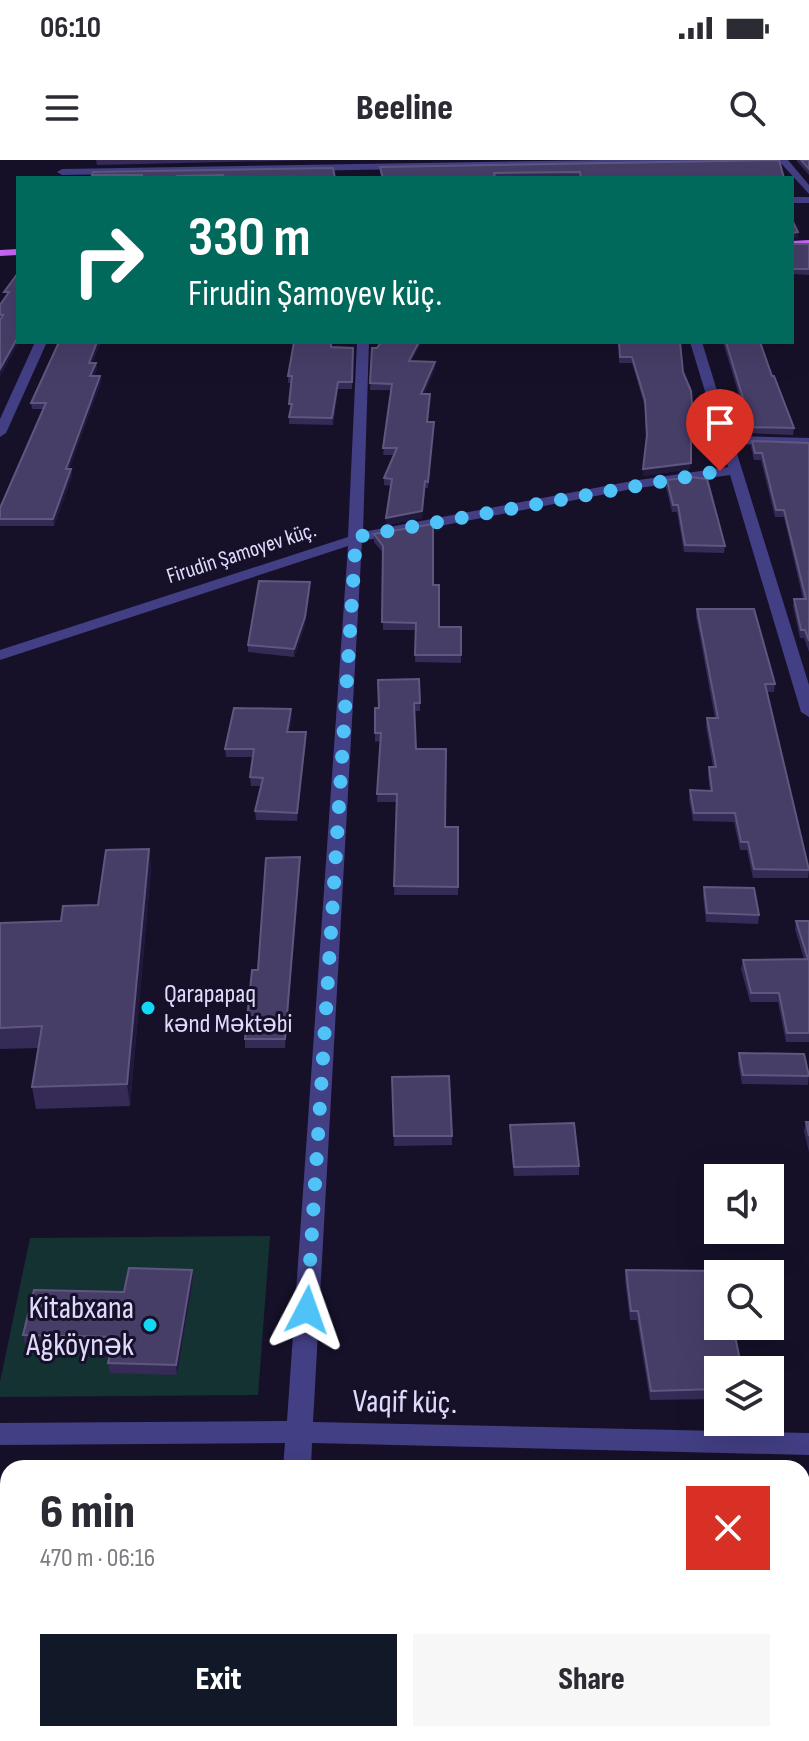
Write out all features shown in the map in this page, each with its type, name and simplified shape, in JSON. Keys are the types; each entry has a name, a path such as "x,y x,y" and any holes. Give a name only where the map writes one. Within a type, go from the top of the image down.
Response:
{"street":[{"path":"62,172 350,163 761,160"},
{"path":"783,160 809,191"},
{"path":"0,433 40,344"},
{"path":"297,1460 356,537 363,344"},
{"path":"697,344 809,712"},
{"path":"726,440 809,442"},
{"name":"Firudin Şamoyev küç.","path":"0,655 356,537 602,490 708,472 737,471"},
{"name":"Vaqif küç.","path":"0,1434 299,1432 809,1444"}],"green space":[{"path":"270,1236 258,1395 0,1397 0,1382 30,1238"}],"building":[{"path":"779,160 783,176 581,176 580,172 382,176 380,167"},
{"path":"333,168 335,176 142,176 92,175 93,172"},
{"path":"794,244 809,244 809,269 794,269"},
{"path":"16,276 16,341 0,369 0,320 3,315 0,315 0,305 9,292 4,292"},
{"path":"58,344 96,344 89,363 96,363 90,376 100,376 66,469 71,469 53,519 0,519 0,508 46,403 31,403"},
{"path":"294,344 331,344 331,347 353,348 352,382 338,382 332,418 289,417 292,376 288,376"},
{"path":"380,344 418,344 409,361 435,362 421,394 430,394 427,422 434,422 422,511 386,518 392,479 384,478 397,448 383,448 392,384 370,383 372,348"},
{"path":"619,344 680,344 683,372 691,391 691,463 643,469 647,435 645,400 632,357 620,357"},
{"path":"727,344 761,344 794,428 745,427 738,405 745,405"},
{"path":"752,441 809,443 809,641 805,630 801,630 794,599 806,599 784,510 776,510 762,453 755,453"},
{"path":"707,479 725,546 685,545 678,505 673,505 667,480"},
{"path":"433,524 433,585 439,585 439,627 461,627 461,655 415,655 416,623 382,622 383,546 374,534"},
{"path":"259,581 310,582 305,617 294,649 248,645"},
{"path":"697,609 754,609 775,684 765,684 809,870 754,869 748,842 741,842 735,813 694,813 690,790 712,791 709,767 716,767 707,718 718,718"},
{"path":"419,679 420,703 414,703 416,749 446,749 445,827 458,827 458,887 394,886 397,794 377,794 381,733 375,733 375,708 379,708 378,680"},
{"path":"234,708 291,709 287,732 306,732 297,813 255,811 263,778 250,777 254,749 225,749"},
{"path":"149,849 127,1084 32,1087 42,1026 0,1028 0,923 61,921 63,906 98,905 106,850"},
{"path":"300,857 285,1039 245,1039 252,970 258,970 266,858"},
{"path":"704,887 754,888 759,915 707,913"},
{"path":"796,921 809,921 809,1033 787,1033 779,993 751,993 743,960 808,959"},
{"path":"739,1053 804,1054 809,1076 743,1075"},
{"path":"449,1076 452,1136 394,1136 392,1077"},
{"path":"574,1123 579,1166 514,1167 510,1125"},
{"path":"129,1268 192,1270 176,1365 108,1363 114,1337 23,1335 34,1290 124,1292"},
{"path":"626,1270 704,1271 704,1340 736,1340 739,1356 704,1356 704,1389 651,1391 638,1311 631,1311"}],"place":[{"name":"Qarapapaq kənd Məktəbi","path":"148,1008"},
{"name":"Kitabxana Ağköynək","path":"150,1325"}],"route":[{"path":"307,1310 356,537 720,471"}]}
